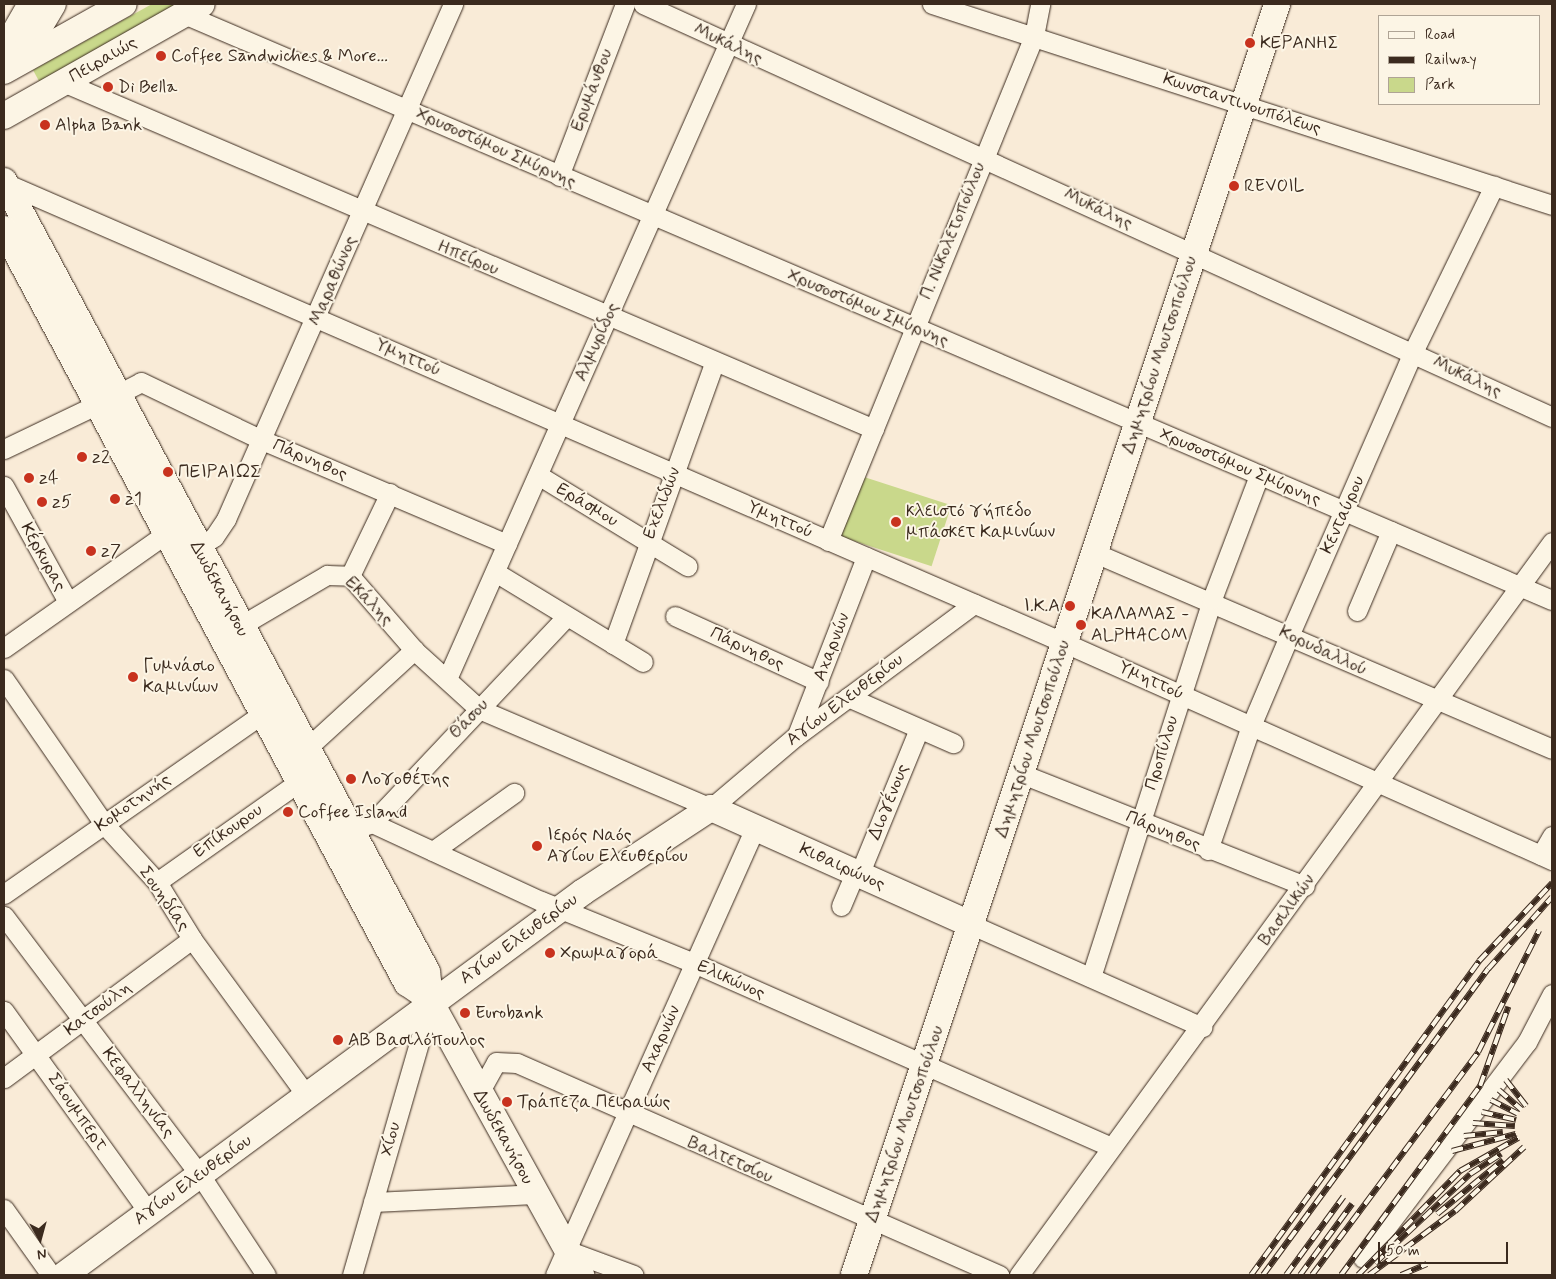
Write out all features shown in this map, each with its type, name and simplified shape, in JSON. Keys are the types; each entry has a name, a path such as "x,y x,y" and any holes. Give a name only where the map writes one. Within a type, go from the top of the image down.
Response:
{"street":[{"path":"4,87 9,61 31,4"},
{"path":"9,61 53,4"},
{"path":"9,61 124,4"},
{"name":"Μαραθώνος","path":"197,548 220,530 317,319 453,4"},
{"name":"Ερυμάνθου","path":"559,176 625,4"},
{"name":"Μυκάλης","path":"643,4 1413,352 1552,417"},
{"name":"Αλμυρίδος","path":"447,680 746,4"},
{"name":"Κωνσταντινουπόλεως","path":"932,4 1552,205"},
{"name":"Π. Νικολετοπούλου","path":"828,541 913,328 1034,36 1040,4"},
{"name":"Δημητρίου Μουτσοπούλου","path":"854,1275 1277,4"},
{"name":"Χρυσοστόμου Σμύρνης","path":"193,9 407,109 652,217 1552,600"},
{"name":"Πειραιώς","path":"4,116 193,9"},
{"name":"Ηπείρου","path":"63,82 714,364 874,429"},
{"name":"Υμηττού","path":"4,182 1065,643 1547,858"},
{"name":"Δωδεκανήσου","path":"4,182 167,533 407,983 430,1000"},
{"name":"Κενταύρου","path":"1208,850 1251,726 1289,636 1345,512 1413,352 1494,186"},
{"name":"Δωδεκανήσου","path":"4,230 197,548 306,749 362,827 427,972 430,1000 479,1093 581,1275"},
{"name":"Εχελιδών","path":"613,644 647,542 714,364"},
{"name":"Πάρνηθος","path":"106,399 141,382 262,440 507,544"},
{"path":"4,450 106,399"},
{"name":"Εράσμου","path":"538,475 687,566"},
{"name":"Προπύλου","path":"1091,977 1180,694 1212,600 1259,475"},
{"name":"Κέρκυρας","path":"4,486 68,602"},
{"path":"350,576 390,493"},
{"path":"1357,611 1391,531"},
{"path":"4,648 167,533"},
{"name":"Βασιλικών","path":"1019,1275 1111,1147 1202,1027 1552,542"},
{"name":"Κορυδαλλού","path":"1095,553 1212,600 1437,703 1552,749"},
{"name":"Αχαρνών","path":"796,736 819,682 866,557"},
{"path":"495,572 643,662"},
{"name":"Εκάλης","path":"240,626 327,575 350,576 414,650 480,709"},
{"name":"Αγίου Ελευθερίου","path":"64,1275 307,1096 430,1000 561,908 711,808 796,736 974,604"},
{"name":"Θάσου","path":"362,827 480,709 567,616"},
{"name":"Πάρνηθος","path":"675,616 819,682"},
{"path":"306,749 414,650"},
{"name":"Σουηδίας","path":"4,679 104,824 157,882 192,939 307,1096"},
{"path":"848,698 953,743"},
{"name":"Κιθαιρώνος","path":"480,709 711,808 1202,1027"},
{"name":"Κομοτηνής","path":"4,894 263,712"},
{"name":"Διογένους","path":"841,906 857,874 919,729"},
{"name":"Πάρνηθος","path":"1022,774 1208,850 1304,886"},
{"name":"Επίκουρου","path":"157,882 300,781"},
{"path":"433,851 514,793"},
{"name":"Ελικώνος","path":"362,827 433,851 561,908 694,963 924,1067 1111,1147"},
{"name":"Αχαρνών","path":"555,1275 755,828"},
{"path":"1547,858 1552,836"},
{"name":"Κεφαλληνίας","path":"4,916 200,1175 266,1275"},
{"name":"Κατσούλη","path":"4,1078 192,939"},
{"path":"1363,1258 1527,1042 1552,994"},
{"name":"Χίου","path":"352,1275 430,1000"},
{"name":"Σάουμπερτ","path":"4,1011 148,1213"},
{"name":"Βαλτετσίου","path":"479,1093 490,1069 506,1060 871,1223 999,1275"},
{"path":"374,1202 535,1194"},
{"path":"4,1209 51,1275"},
{"path":"566,1250 634,1275"}],"green space":[{"path":"152,4 181,4 40,83 33,70"},
{"name":"κλειστό γήπεδο μπάσκετ Καμινίων","path":"861,476 951,505 932,566 841,537"}],"railway":[{"path":"1251,1275 1479,961 1552,883"},
{"path":"1263,1275 1488,969 1552,897"},
{"path":"1312,1275 1478,1052 1539,930"},
{"path":"1341,1275 1480,1086 1508,1007"},
{"path":"1506,1080 1526,1106"},
{"path":"1499,1090 1522,1110"},
{"path":"1491,1100 1518,1114"},
{"path":"1482,1112 1516,1120"},
{"path":"1473,1123 1515,1126"},
{"path":"1464,1136 1503,1132"},
{"path":"1452,1151 1516,1134"},
{"path":"1358,1275 1460,1171 1518,1138"},
{"path":"1369,1275 1455,1211 1524,1147"},
{"path":"1375,1263 1470,1174 1501,1154"},
{"path":"1437,1214 1503,1160"},
{"path":"1286,1275 1343,1197"},
{"path":"1300,1275 1352,1204"},
{"path":"1401,1275 1427,1264"}],"place":[{"name":"ΚΕΡΑΝΗΣ","path":"1250,43"},
{"name":"Coffee Sandwiches & More...","path":"161,56"},
{"name":"Di Bella","path":"108,87"},
{"name":"Alpha Bank","path":"45,125"},
{"name":"REVOIL","path":"1234,186"},
{"name":"z2","path":"82,457"},
{"name":"ΠΕΙΡΑΙΩΣ","path":"168,472"},
{"name":"z4","path":"29,478"},
{"name":"z1","path":"115,499"},
{"name":"z5","path":"42,502"},
{"name":"κλειστό γήπεδο μπάσκετ Καμινίων","path":"896,522"},
{"name":"z7","path":"91,551"},
{"name":"Ι.Κ.Α","path":"1070,606"},
{"name":"ΚΑΛΑΜΑΣ - ALPHACOM","path":"1081,625"},
{"name":"Γυμνάσιο Καμινίων","path":"133,677"},
{"name":"Λογοθέτης","path":"351,779"},
{"name":"Coffee Island","path":"288,812"},
{"name":"Ιερός Ναός Αγίου Ελευθερίου","path":"537,846"},
{"name":"Χρωμαγορά","path":"550,953"},
{"name":"Eurobank","path":"465,1013"},
{"name":"ΑΒ Βασιλόπουλος","path":"338,1040"},
{"name":"Τράπεζα Πειραιώς","path":"507,1102"}]}
